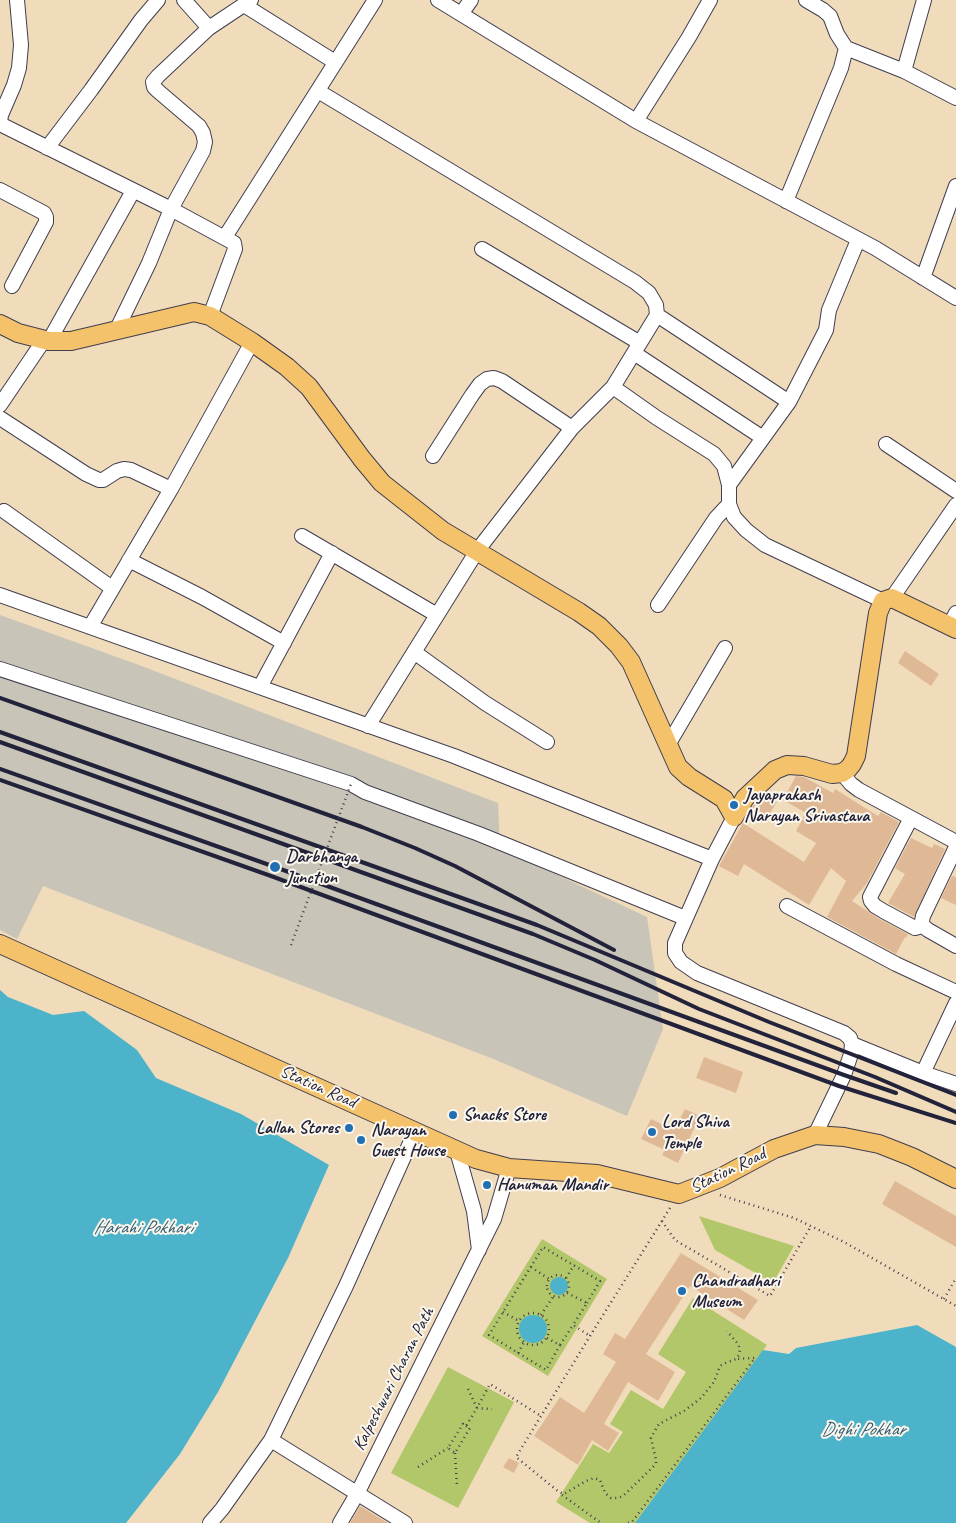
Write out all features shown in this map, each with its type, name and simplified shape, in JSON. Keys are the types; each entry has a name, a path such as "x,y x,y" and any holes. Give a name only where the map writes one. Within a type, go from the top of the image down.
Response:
{"main road":[{"path":"0,324 18,333 46,340 71,340 194,312 210,316 252,342 287,367 309,387 382,483 443,531 579,612 599,626 630,662 678,767 689,777 724,798 745,798"},
{"path":"734,817 745,798 775,770 788,765 804,766 832,774 842,773 852,764 856,756 878,613 888,600 954,623"},
{"path":"724,798 734,817"},
{"name":"Station Road","path":"0,944 457,1151 476,1159 509,1168 597,1174 679,1194 720,1178 774,1149 816,1135 844,1137 880,1144 912,1157 956,1179"}],"street":[{"path":"17,0 21,45 19,68 1,115 0,124 172,209 234,243 235,249 210,316"},
{"path":"46,148 158,0"},
{"path":"184,0 209,28"},
{"path":"225,237 374,0"},
{"path":"438,0 636,121 875,248 956,298"},
{"path":"461,14 470,0"},
{"path":"636,121 710,0"},
{"path":"806,0 830,16 837,34 846,48 904,70 956,98"},
{"path":"904,70 924,0"},
{"path":"117,329 149,263 172,209 204,151 205,142 199,126 154,87 154,82 158,76 209,28 248,3 335,62"},
{"path":"786,201 841,68 846,48"},
{"path":"318,91 635,282 649,293 656,305 657,315 613,387 572,428 477,551 368,726"},
{"path":"922,278 956,186"},
{"path":"0,190 44,213 46,217 46,222 12,286"},
{"path":"0,405 46,340 133,191"},
{"path":"729,485 789,402 826,330 829,310 858,240"},
{"path":"482,249 637,348 763,438"},
{"path":"657,315 789,402"},
{"path":"90,627 171,489 252,342"},
{"path":"433,456 480,384 487,379 494,378 502,381 572,428"},
{"path":"613,387 657,418 714,454 724,466 729,485 729,504 734,517 746,530 766,545 888,600 956,505"},
{"path":"0,418 86,474 99,480 104,480 117,471 124,469 131,470 171,489"},
{"path":"886,444 956,491"},
{"path":"658,605 706,532 729,504"},
{"path":"4,510 112,588"},
{"path":"302,536 437,615"},
{"path":"260,687 332,553"},
{"path":"129,560 202,597 284,643"},
{"path":"0,595 454,756 712,859"},
{"path":"668,745 724,648"},
{"path":"414,652 485,703 547,742"},
{"path":"0,669 351,784 365,792 479,834 685,918"},
{"path":"842,773 859,790 956,842"},
{"path":"734,817 685,918 675,943 675,953 681,962 697,973 844,1033 850,1038 852,1044 851,1054 844,1075 816,1135"},
{"path":"911,818 870,897 875,906 915,928 923,926"},
{"path":"956,848 922,921 923,926 928,930 956,946"},
{"path":"787,906 896,964 956,992"},
{"path":"923,1073 956,1003"},
{"path":"852,1044 923,1073 956,1084"},
{"path":"210,1523 271,1440 346,1286 415,1132"},
{"path":"457,1151 474,1211 479,1251"},
{"name":"Kalpeshwari Charan Path","path":"340,1523 357,1494 479,1251 494,1219 509,1168"},
{"path":"271,1440 405,1523"}],"path":[{"path":"291,946 351,784"},
{"path":"697,1188 794,1218 844,1242 956,1306"},
{"path":"601,1523 516,1457 679,1194"},
{"path":"662,1221 675,1240 770,1296 811,1226"},
{"path":"543,1247 600,1282 546,1370 489,1336 531,1267 543,1247"},
{"path":"566,1278 574,1266"},
{"path":"531,1267 549,1279"},
{"path":"554,1275 566,1278 570,1285 567,1293 560,1298 553,1297 547,1289 549,1279 554,1275"},
{"path":"944,1299 956,1278"},
{"path":"567,1293 586,1303"},
{"path":"541,1315 553,1297"},
{"path":"503,1312 519,1321"},
{"path":"537,1313 541,1315 549,1325 547,1337 536,1345 524,1342 520,1339 517,1331 519,1321 528,1314 537,1313"},
{"path":"573,1326 590,1336"},
{"path":"727,1331 738,1344 740,1350 736,1359"},
{"path":"547,1337 560,1345"},
{"path":"518,1353 524,1342"},
{"path":"559,1492 564,1494 594,1478 600,1480 605,1493 611,1498 623,1496 656,1464 651,1438 659,1424 684,1411 700,1398 714,1382 720,1366 736,1359 755,1358 632,1522 628,1523"},
{"path":"466,1426 490,1384 541,1416"},
{"path":"468,1389 477,1408"},
{"path":"477,1408 492,1409"},
{"path":"418,1467 448,1448 463,1424 470,1428 455,1453 457,1487"},
{"path":"448,1448 455,1453"}],"shaded area":[{"path":"0,615 139,665 498,803 500,848 647,917 663,1029 627,1116 491,1058 43,886 17,939 0,930"}],"green space":[{"path":"699,1216 794,1246 773,1283 715,1250"},
{"path":"542,1239 607,1279 548,1376 482,1336"},
{"path":"693,1298 767,1345 635,1523 590,1523 556,1502 593,1444 609,1453 623,1432 610,1424 631,1390 663,1409 686,1372 658,1354"},
{"path":"448,1367 514,1402 458,1508 391,1473"}],"water":[{"name":"Harahi Pokhari","path":"0,990 8,997 53,1015 84,1011 137,1050 156,1078 241,1114 329,1165 288,1258 218,1392 180,1454 126,1523 0,1523"},
{"path":"555,1277 563,1277 568,1282 566,1293 555,1295 550,1290 550,1282"},
{"path":"533,1315 543,1319 547,1329 543,1339 533,1343 523,1339 519,1329 523,1319"},
{"name":"Dighi Pokhar","path":"917,1325 956,1347 956,1523 635,1523 763,1350 789,1354 796,1348"}],"building":[{"path":"905,651 939,674 931,686 898,663"},
{"path":"796,776 804,777 833,793 835,789 878,816 881,812 899,822 867,883 852,901 881,920 908,934 896,954 827,917 846,881 831,868 809,905 744,864 738,876 719,866 743,823 804,862 816,843 796,831 806,813 783,800"},
{"path":"765,794 777,802 768,816 752,807"},
{"path":"911,838 932,848 934,844 945,849 914,917 888,903 905,874 895,868"},
{"path":"952,876 956,877 956,905 941,898"},
{"path":"704,1057 743,1072 736,1093 696,1078"},
{"path":"685,1109 700,1116 678,1163 662,1155 665,1150 641,1139 651,1119 674,1130"},
{"path":"895,1181 956,1216 956,1247 882,1204"},
{"path":"681,1253 758,1300 744,1320 690,1286 646,1354 675,1372 658,1401 628,1382 604,1424 619,1433 608,1451 592,1440 578,1465 534,1436 560,1397 584,1413 616,1362 603,1354 615,1333 625,1339"},
{"path":"509,1458 519,1463 514,1473 503,1467"},
{"path":"360,1506 388,1523 350,1523"}],"railway":[{"path":"0,698 362,827 415,848 455,866 614,950"},
{"path":"0,732 537,925 769,1022 956,1095"},
{"path":"0,742 533,934 595,960 699,1009 875,1077 956,1112"},
{"path":"0,769 896,1093"},
{"path":"0,780 271,876 839,1086 956,1123"}],"place":[{"name":"Jayaprakash Narayan Srivastava","path":"734,805"},
{"name":"Darbhanga Junction","path":"275,867"},
{"name":"Snacks Store","path":"453,1115"},
{"name":"Lallan Stores","path":"349,1128"},
{"name":"Lord Shiva Temple","path":"652,1132"},
{"name":"Narayan Guest House","path":"361,1140"},
{"name":"Hanuman Mandir","path":"487,1185"},
{"name":"Chandradhari Museum","path":"682,1291"}]}
